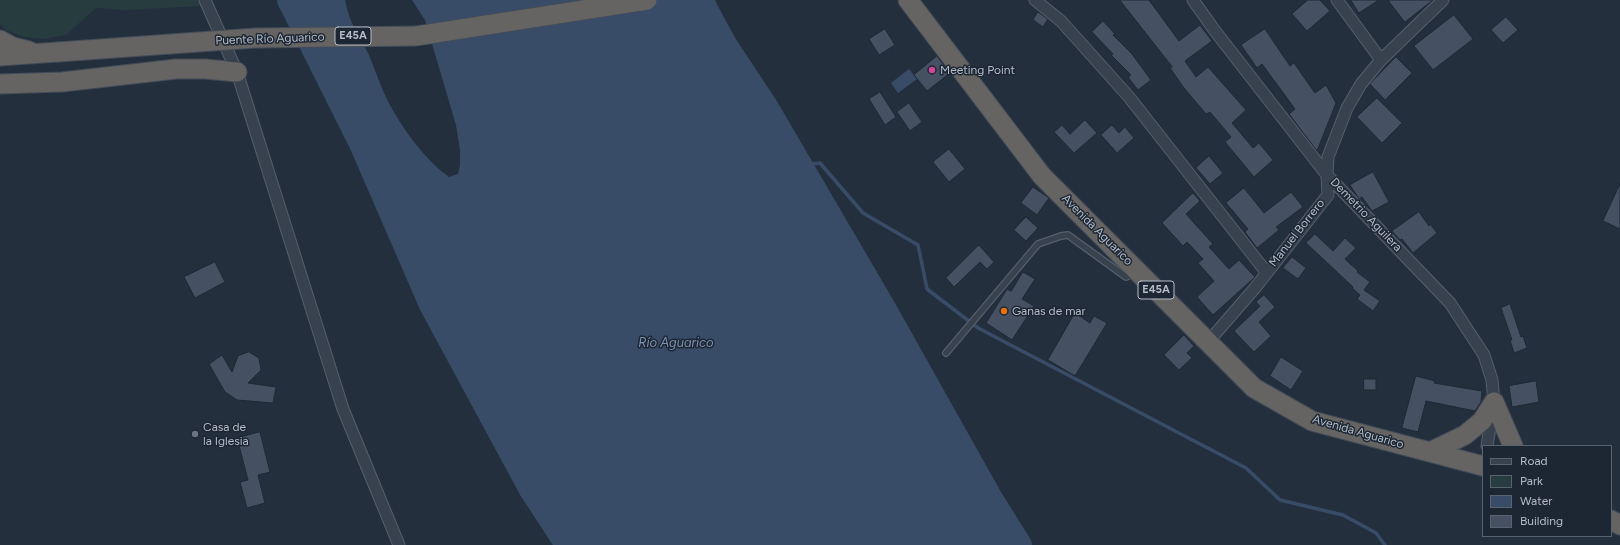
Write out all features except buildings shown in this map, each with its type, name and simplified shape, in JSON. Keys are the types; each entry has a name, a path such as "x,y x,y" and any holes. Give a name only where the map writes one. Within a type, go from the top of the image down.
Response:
{"highway":[{"name":"Puente Río Aguarico","path":"38,54 255,38 416,36 647,0"},
{"name":"Avenida Aguarico","path":"908,0 1042,176 1254,388 1312,421 1482,466"},
{"path":"0,40 13,47 38,54"},
{"name":"E45A","path":"0,56 38,54"},
{"path":"0,84 62,82 176,69 205,69 237,72"},
{"path":"1494,402 1513,445"},
{"path":"1430,452 1466,435 1482,421 1494,402"}],"street":[{"path":"205,0 237,72 343,409 399,545"},
{"path":"1035,0 1061,21 1129,97 1267,273"},
{"name":"Demetrio Aguilera","path":"1192,0 1327,175 1450,303 1484,355 1492,380 1494,402 1487,445"},
{"path":"1337,0 1381,60"},
{"name":"Manuel Borrero","path":"1208,342 1267,273 1328,194 1328,156 1347,108 1361,84 1381,60 1443,0"}],"lane":[{"path":"946,353 1038,244 1068,235 1126,278 1137,271"}],"green space":[{"path":"0,0 198,0 201,6 127,10 96,8 66,35 44,39 24,37 6,30 0,24"}],"water":[{"name":"Río Aguarico","path":"288,0 345,0 351,21 368,53 384,93 396,116 420,150 449,177 458,174 460,165 460,150 456,125 425,20 412,0 703,0 726,44 768,106 884,306 990,495 1021,545 566,545 530,490 430,305 361,146"},
{"path":"909,69 917,79 898,93 891,83"}],"waterway":[{"path":"288,0 361,146 430,305 530,490 566,545"},
{"path":"703,0 726,44 767,106 884,306 990,495 1021,545"},
{"path":"798,166 820,163 863,213 918,245 927,289 978,328 1246,468 1280,500 1343,515 1376,533 1385,545"}],"place":[{"name":"Meeting Point","path":"932,70"},
{"name":"Ganas de mar","path":"1004,311"},
{"name":"Casa de la Iglesia","path":"195,434"}]}
